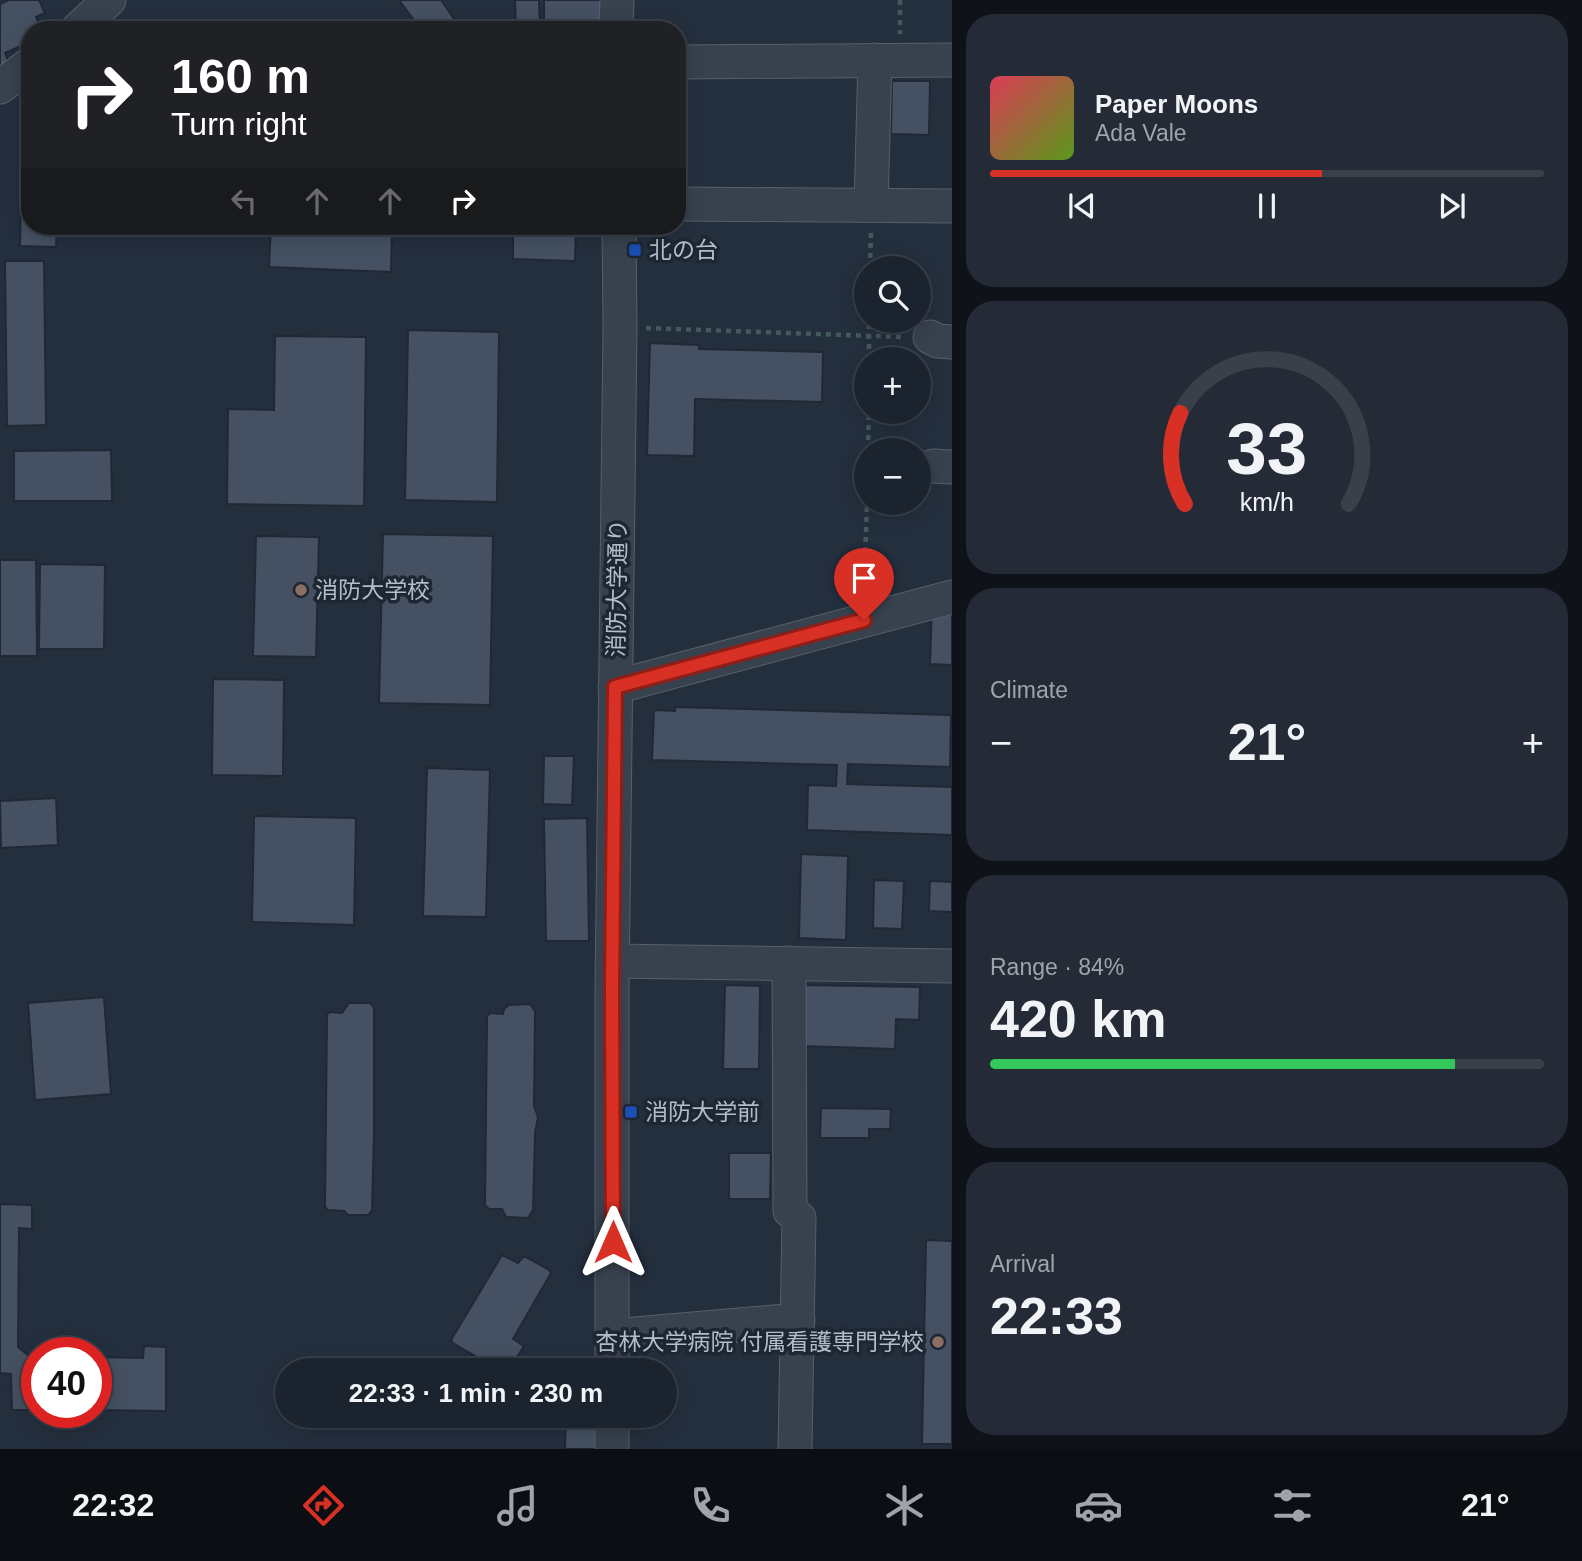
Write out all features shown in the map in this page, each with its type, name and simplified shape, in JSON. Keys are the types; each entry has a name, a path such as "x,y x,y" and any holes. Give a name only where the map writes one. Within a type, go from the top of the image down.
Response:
{"street":[{"path":"82,21 109,0"},
{"path":"616,21 617,0"},
{"path":"871,205 874,60"},
{"path":"686,62 952,60"},
{"path":"0,87 21,71"},
{"path":"686,204 952,206"},
{"name":"消防大学通り","path":"612,1358 612,961 621,327 619,235"},
{"path":"615,687 952,597"},
{"path":"612,961 952,966"},
{"path":"789,963 790,1210 799,1218 795,1449"},
{"path":"612,1336 798,1320"},
{"path":"612,1428 612,1449"}],"path":[{"path":"870,256 871,205"},
{"path":"621,327 941,339"},
{"path":"869,333 869,347"},
{"path":"864,620 867,515"}],"building":[{"path":"9,0 39,0 45,13 36,17 38,21 21,21 21,46 5,53 9,63 0,66 0,4"},
{"path":"399,0 441,0 456,21 414,21"},
{"path":"515,0 539,0 540,21 516,21"},
{"path":"544,0 602,0 602,21 544,21"},
{"path":"892,81 930,81 929,135 891,134"},
{"path":"21,189 21,235 57,235 56,247 20,246"},
{"path":"271,235 392,235 391,272 269,267"},
{"path":"513,235 576,235 575,261 513,259"},
{"path":"5,261 44,261 46,425 7,426"},
{"path":"408,330 499,332 497,502 405,500"},
{"path":"275,336 366,337 364,506 227,504 228,409 274,410"},
{"path":"650,343 699,345 699,349 823,352 822,402 695,399 694,456 647,455"},
{"path":"111,450 112,501 14,501 14,451"},
{"path":"383,534 493,536 490,705 379,703"},
{"path":"256,536 319,537 316,657 253,656"},
{"path":"0,560 36,560 37,656 0,656"},
{"path":"40,564 105,565 104,649 39,649"},
{"path":"932,605 952,606 952,665 930,664"},
{"path":"213,679 284,680 283,776 212,775"},
{"path":"675,707 951,715 950,767 848,764 847,784 952,787 952,835 807,830 808,785 836,786 837,765 652,760 654,710 675,711"},
{"path":"544,756 574,756 572,805 543,804"},
{"path":"427,768 490,770 486,917 423,916"},
{"path":"56,798 58,845 1,848 0,801"},
{"path":"254,816 356,818 354,925 252,922"},
{"path":"587,818 589,941 546,941 544,819"},
{"path":"801,854 848,856 846,940 799,938"},
{"path":"874,880 904,881 902,929 873,928"},
{"path":"930,881 952,882 952,912 929,911"},
{"path":"725,985 760,986 759,1069 723,1069"},
{"path":"803,985 920,987 919,1020 896,1019 895,1049 801,1046"},
{"path":"104,997 111,1094 35,1100 28,1003"},
{"path":"349,1003 370,1003 374,1008 372,1210 368,1215 348,1215 344,1211 328,1210 325,1207 327,1015 329,1012 342,1013"},
{"path":"530,1004 535,1011 534,1106 538,1117 535,1133 533,1210 528,1218 506,1217 502,1209 489,1209 485,1205 487,1017 490,1013 503,1014 509,1005"},
{"path":"821,1108 891,1109 890,1129 869,1129 869,1138 820,1138"},
{"path":"729,1153 771,1153 770,1199 729,1199"},
{"path":"0,1204 32,1205 32,1229 19,1228 18,1347 21,1349 21,1410 12,1410 11,1374 0,1373"},
{"name":"杏林大学病院 付属看護専門学校","path":"926,1240 952,1241 952,1444 922,1444"},
{"path":"502,1255 518,1263 524,1256 549,1270 551,1273 513,1339 524,1346 516,1358 479,1358 451,1340"},
{"path":"144,1346 166,1347 166,1411 112,1410 112,1357 143,1358"},
{"path":"566,1428 598,1428 597,1449 565,1449"}],"place":[{"name":"北の台","path":"635,250"},
{"name":"消防大学校","path":"301,590"},
{"name":"消防大学前","path":"631,1112"},
{"name":"杏林大学病院 付属看護専門学校","path":"938,1342"}],"route":[{"path":"613,1242 615,687 864,620"}]}
